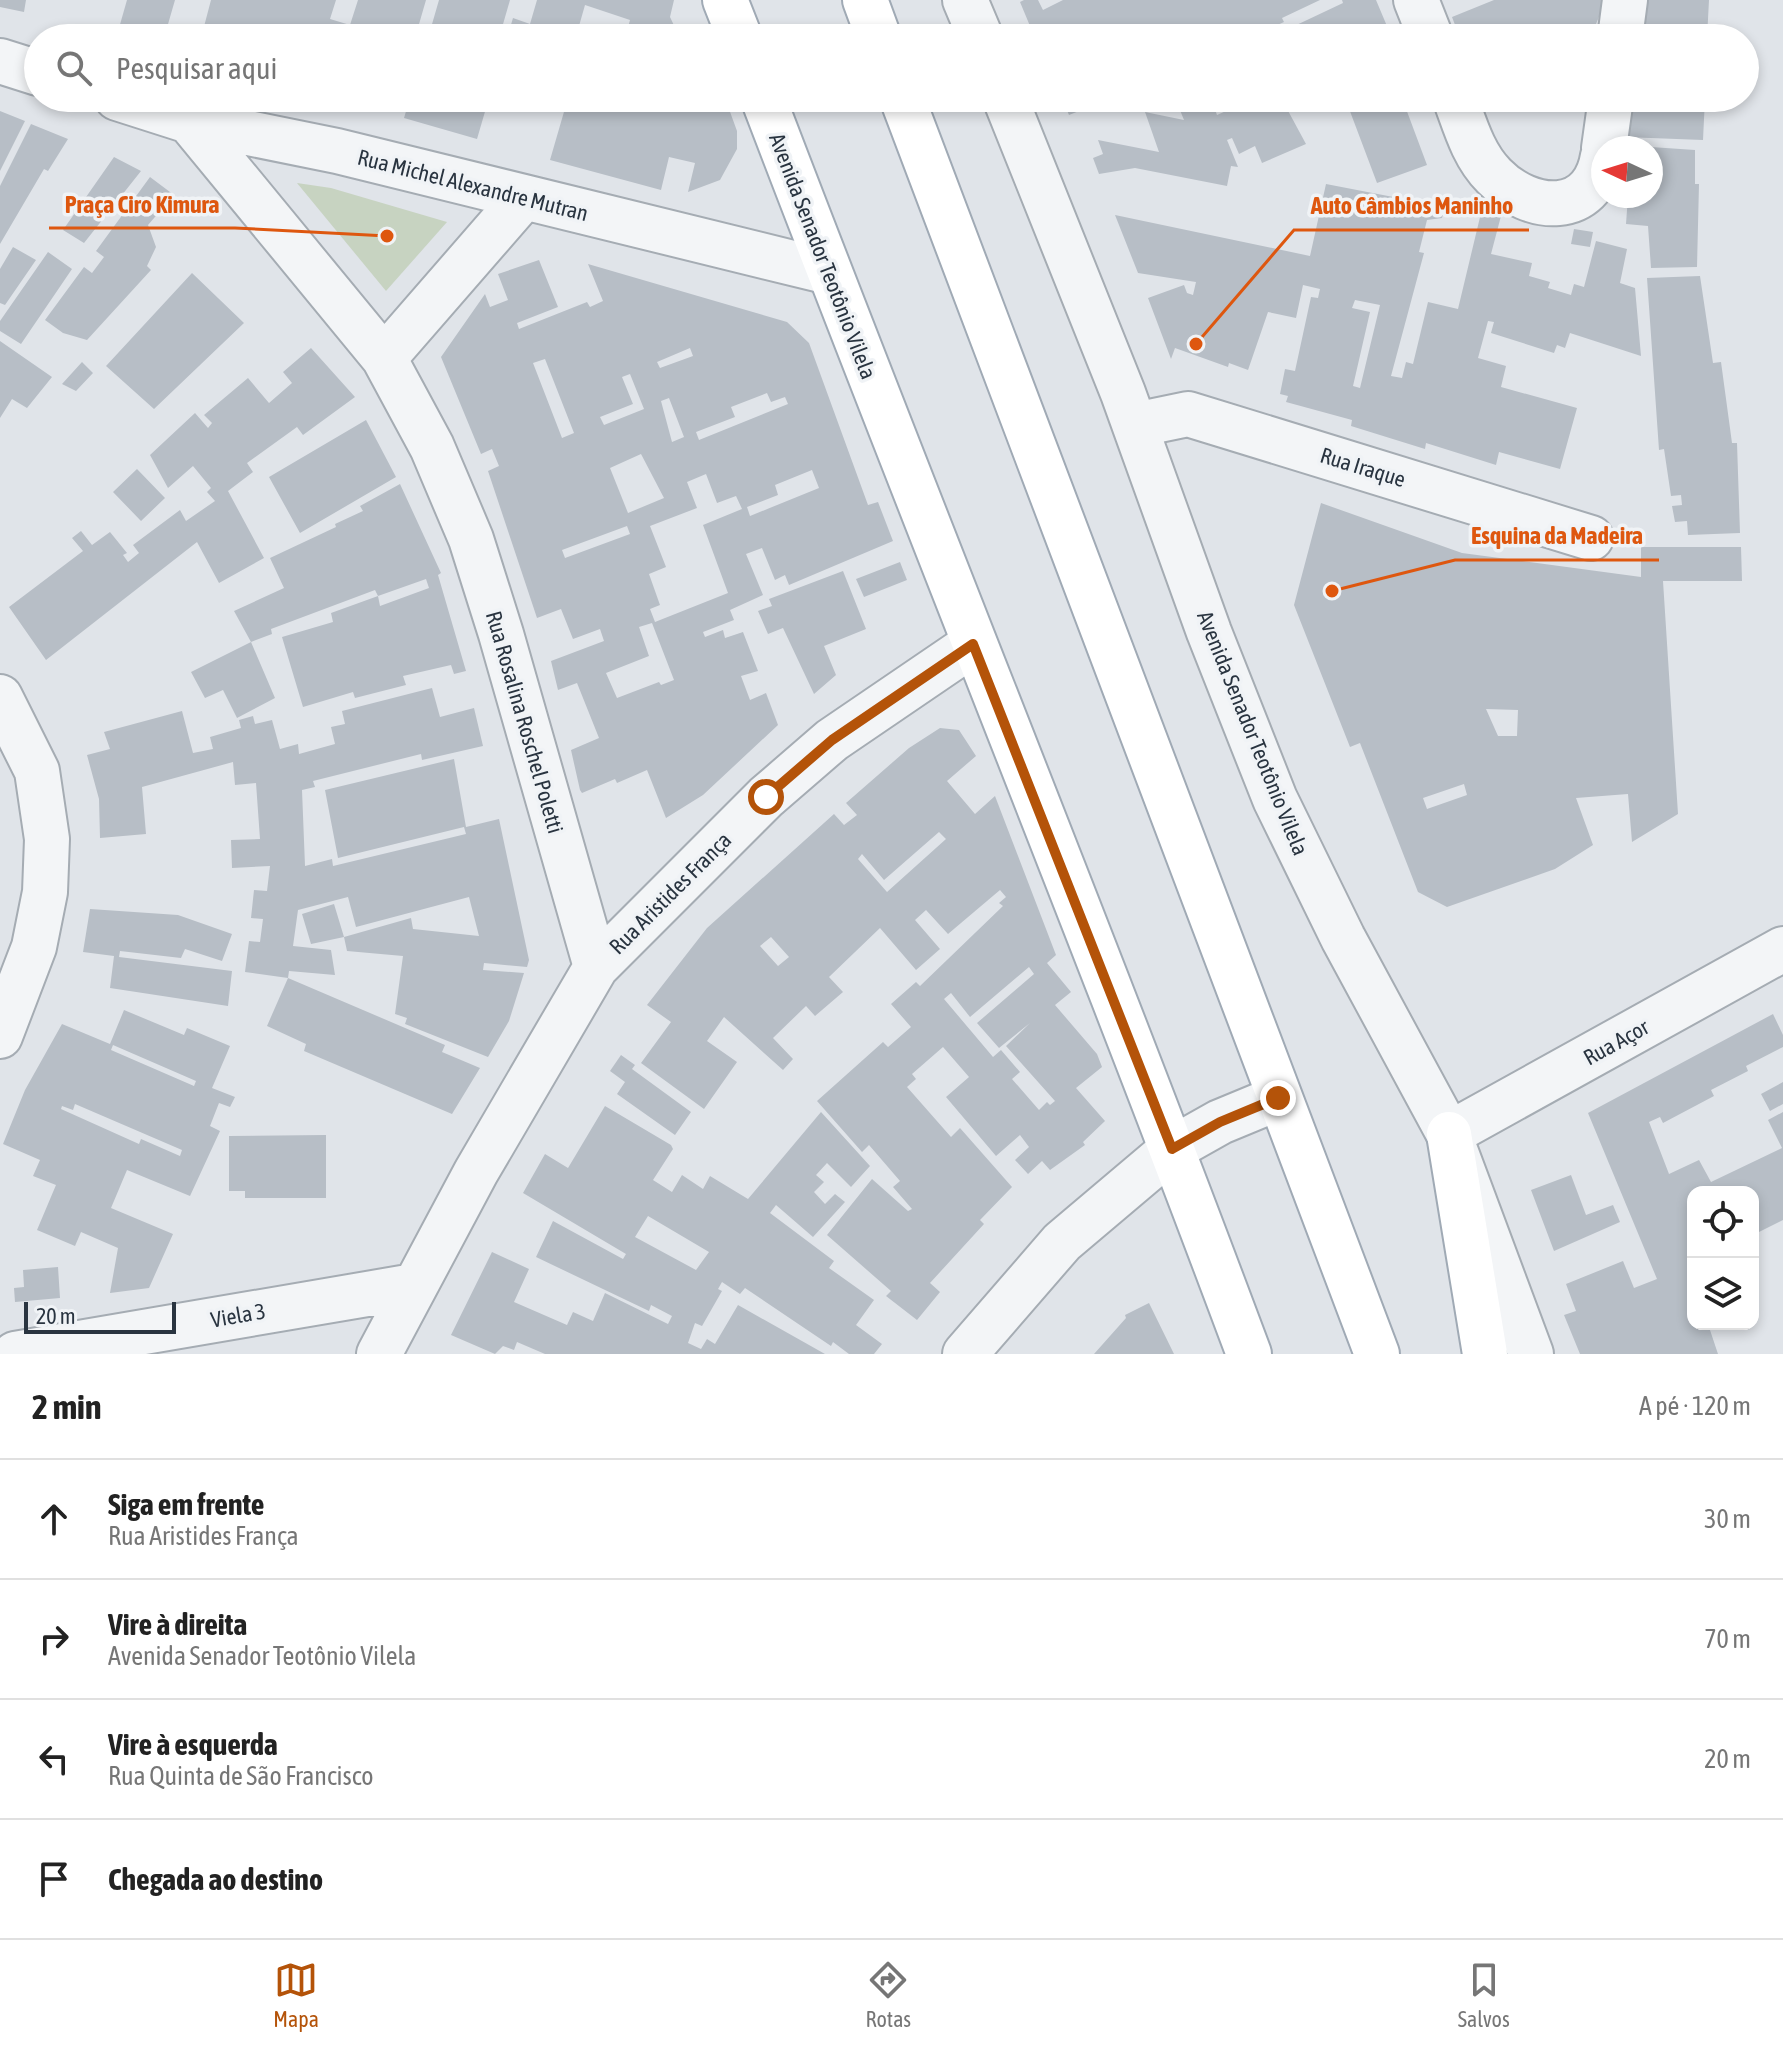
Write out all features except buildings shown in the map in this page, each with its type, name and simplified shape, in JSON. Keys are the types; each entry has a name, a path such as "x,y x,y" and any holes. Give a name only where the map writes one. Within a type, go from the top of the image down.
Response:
{"main road":[{"path":"725,0 734,24"},
{"path":"865,0 874,24"},
{"name":"Avenida Senador Teotônio Vilela","path":"768,112 1249,1354"},
{"path":"907,112 1377,1354"},
{"path":"1449,1134 1485,1354"}],"street":[{"path":"965,0 975,24"},
{"path":"1416,0 1425,24"},
{"path":"1622,24 1625,0"},
{"path":"0,61 24,69"},
{"name":"Rua Michel Alexandre Mutran","path":"161,112 189,121 337,151 829,272"},
{"name":"Avenida Senador Teotônio Vilela","path":"1011,112 1135,425 1275,799 1343,938 1449,1134 1531,1354"},
{"path":"1460,112 1476,153 1493,175 1514,193 1544,205 1569,202 1591,186"},
{"path":"1606,136 1609,112"},
{"name":"Rua Rosalina Roschel Poletti","path":"189,121 384,358 432,447 471,539 596,967"},
{"path":"384,358 524,197"},
{"name":"Rua Iraque","path":"1135,425 1188,414 1591,538"},
{"name":"Rua Aristides França","path":"596,967 744,819 832,740 973,644"},
{"path":"0,697 37,771 47,839 45,892 34,947 0,1036"},
{"name":"Rua Açor","path":"1449,1134 1783,949"},
{"path":"379,1354 414,1286 596,967"},
{"path":"965,1354 1062,1242 1172,1149 1220,1122 1278,1098"},
{"name":"Viela 3","path":"15,1354 414,1286"}],"green space":[{"path":"297,183 331,188 447,222 386,291"}],"place":[{"name":"Praça Ciro Kimura","path":"387,236"},
{"name":"Auto Câmbios Maninho","path":"1196,344"},
{"name":"Esquina da Madeira","path":"1332,591"}],"route":[{"path":"766,797 832,740 902,689 973,644 1172,1149 1220,1122 1278,1098"}]}
